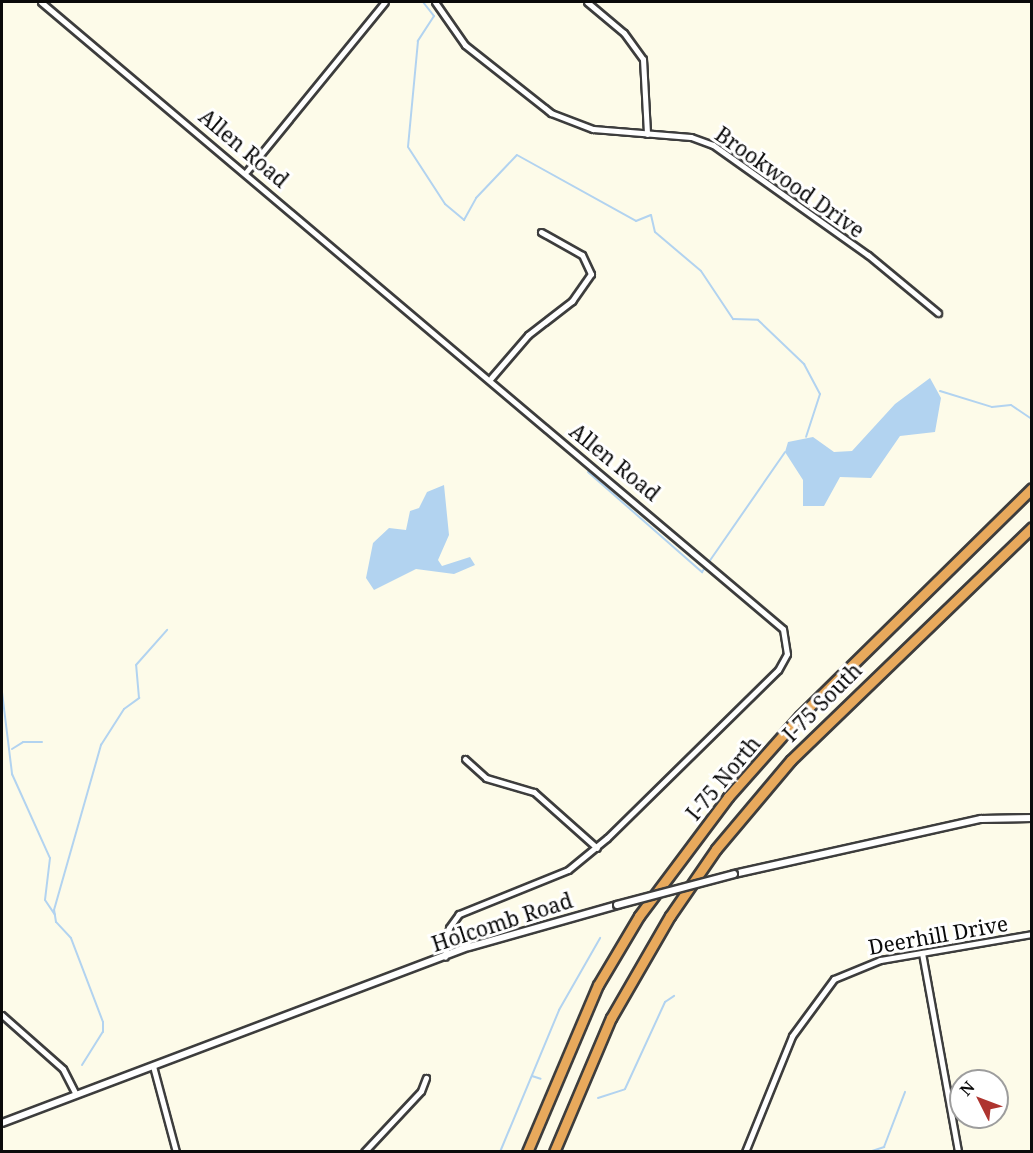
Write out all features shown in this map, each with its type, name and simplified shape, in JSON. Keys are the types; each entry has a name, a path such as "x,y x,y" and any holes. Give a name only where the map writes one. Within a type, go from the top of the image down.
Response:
{"highway":[{"name":"I-75 North","path":"527,1152 598,985 639,916 728,797 800,716 1032,488"},
{"name":"I-75 South","path":"554,1152 611,1018 670,916 722,841 799,751 1032,528"}],"street":[{"name":"Allen Road","path":"41,2 247,171 771,615 788,642 778,670 597,848 549,879 459,914 449,928 445,957"},
{"path":"247,171 385,2"},
{"name":"Brookwood Drive","path":"435,2 465,45 550,113 592,129 691,137 713,145 868,255 938,313"},
{"path":"587,2 624,33 643,59 647,134"},
{"path":"491,378 528,335 572,302 591,274 582,255 541,232"},
{"path":"465,759 486,778 534,792 597,848"},
{"name":"Holcomb Road","path":"2,1123 445,957 617,904 734,874 981,819 1032,818"},
{"name":"Deerhill Drive","path":"745,1152 792,1036 822,990 860,966 1032,934"},
{"path":"922,953 958,1152"},
{"path":"2,1016 63,1069 76,1094"},
{"path":"153,1066 176,1152"},
{"path":"364,1152 420,1091 426,1078"}],"water":[{"path":"930,378 941,398 935,432 900,436 871,478 840,477 824,506 803,506 803,480 785,452 788,442 813,437 834,452 852,451 895,404"},
{"path":"444,485 449,535 438,560 442,566 470,557 475,565 454,574 416,569 374,590 366,578 373,543 389,528 406,530 410,511 419,508 427,492"}],"waterway":[{"path":"423,2 434,16 418,41 408,147 445,204 464,220 476,198 517,155 636,221 651,215 655,232 701,271 733,319 758,320 804,364 820,394 806,437"},
{"path":"940,391 992,407 1011,405 1032,419"},
{"path":"588,472 702,572 785,452"},
{"path":"82,1065 103,1032 103,1022 71,938 56,922 54,910 101,745 124,709 139,698 136,665 167,630"},
{"path":"2,692 12,774 50,858 45,900 55,915"},
{"path":"12,749 23,742 42,742"},
{"path":"500,1152 559,1010 600,938"},
{"path":"598,1098 625,1089 665,1002 674,996"},
{"path":"532,1076 541,1079"},
{"path":"869,1152 884,1147 905,1092"}]}
